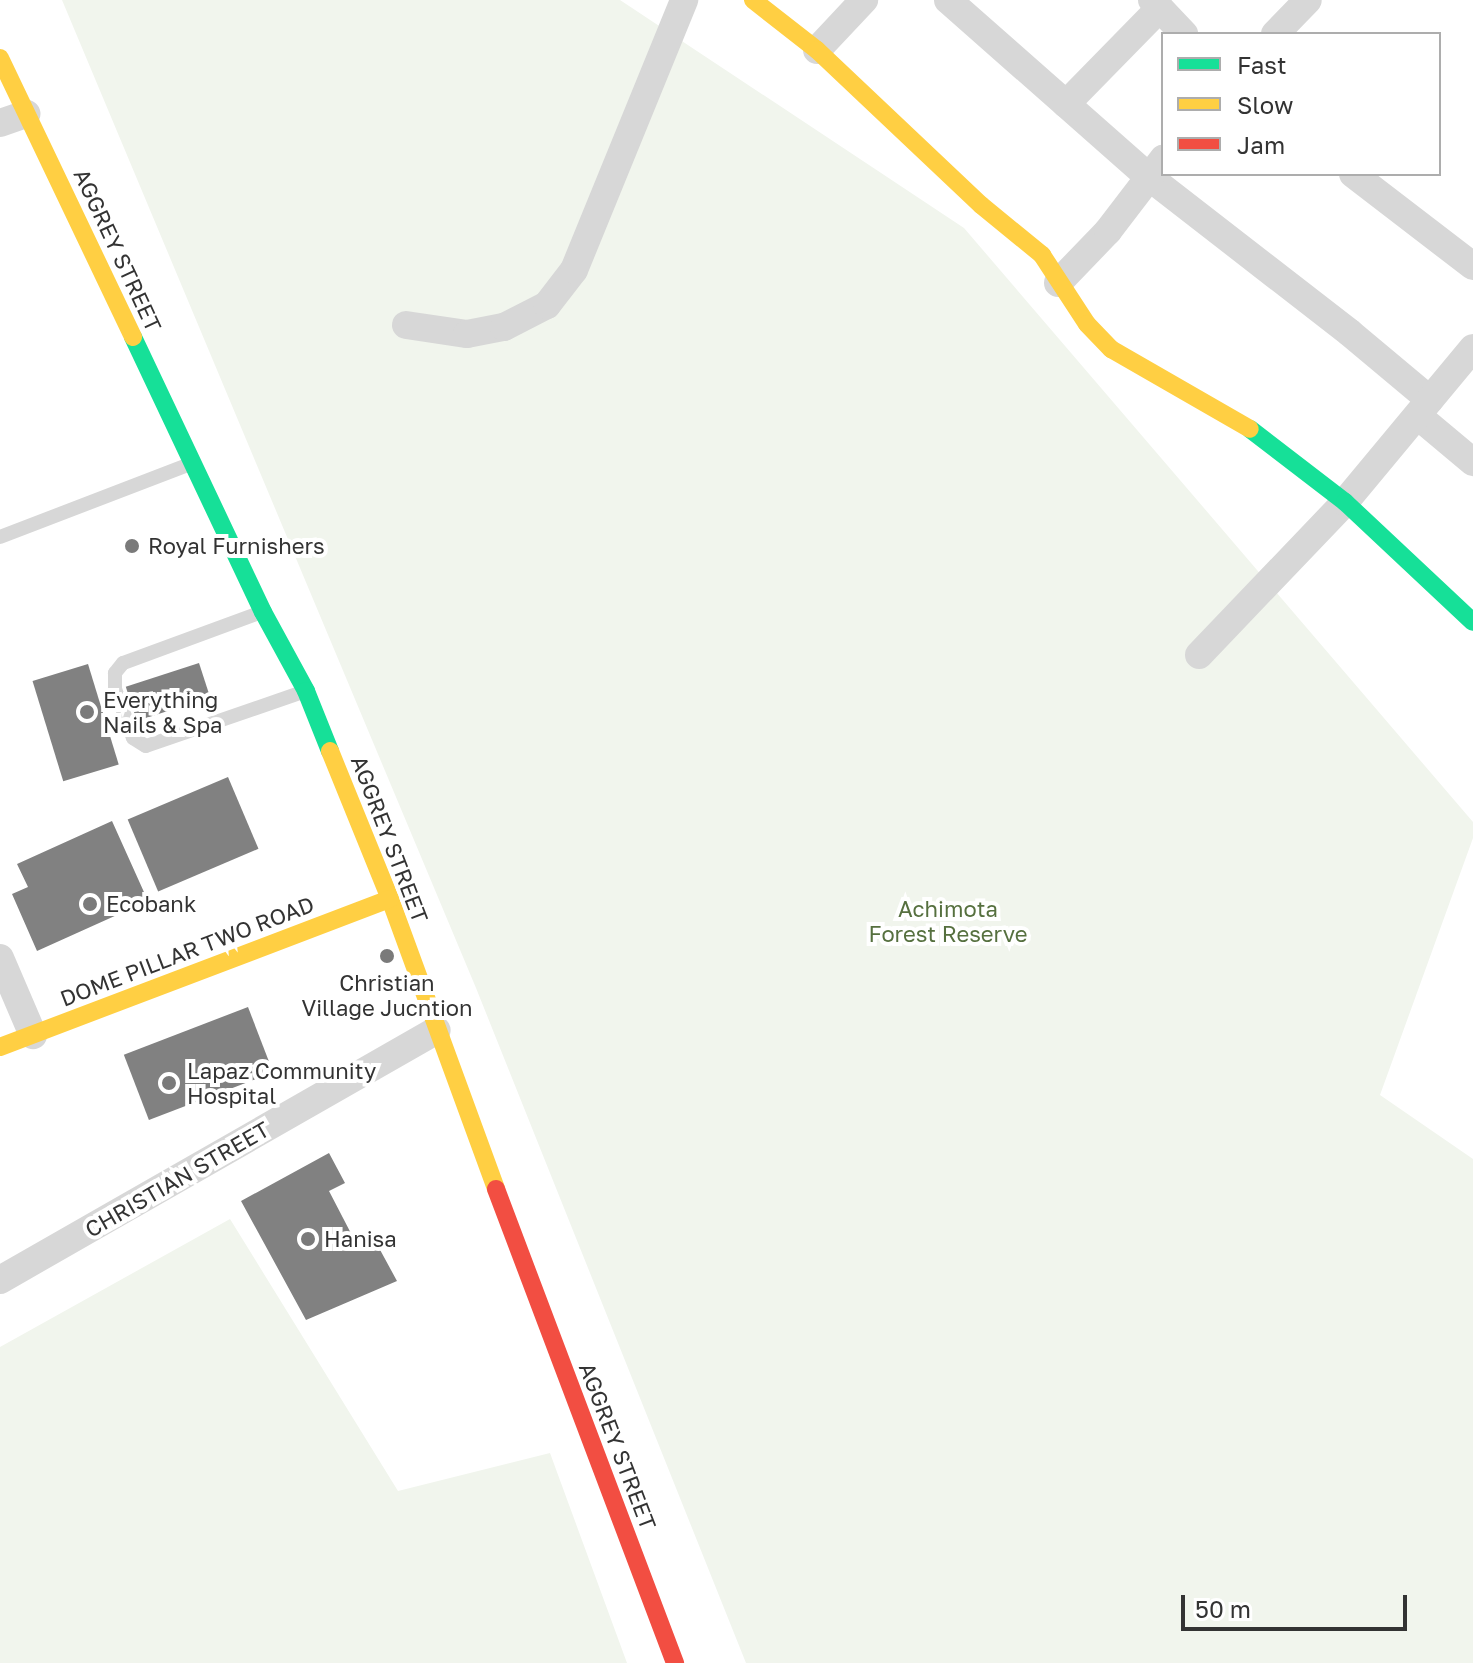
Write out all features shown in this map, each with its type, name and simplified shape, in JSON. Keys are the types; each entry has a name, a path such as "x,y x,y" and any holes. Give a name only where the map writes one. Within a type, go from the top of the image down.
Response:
{"main road":[{"path":"753,0 817,50 971,195 1042,255 1087,324 1111,349 1225,413 1345,502 1473,622"},
{"name":"AGGREY STREET","path":"0,58 13,119 193,463 263,612 306,691 390,899 675,1663"},
{"name":"DOME PILLAR TWO ROAD","path":"0,1047 390,899"}],"street":[{"path":"406,325 467,334 504,327 547,305 574,270 684,0"},
{"path":"817,50 864,0"},
{"path":"948,0 1066,104 1156,168 1108,231 1058,283"},
{"path":"1277,32 1308,0"},
{"path":"1066,104 1156,4 1182,32"},
{"path":"1165,176 1350,333 1473,462"},
{"path":"1356,176 1473,266"},
{"path":"1199,655 1345,502 1473,348"},
{"path":"0,958 33,1035"},
{"name":"CHRISTIAN STREET","path":"0,1280 437,1030"}],"lane":[{"path":"0,537 193,463"},
{"path":"263,612 123,663 115,673 115,689 133,738 146,746 306,691"}],"green space":[{"name":"Achimota Forest Reserve","path":"62,0 620,0 964,228 1473,822 1473,838 1380,1095 1473,1159 1473,1663 746,1663 476,988"},
{"path":"230,1219 398,1491 550,1453 627,1663 0,1663 0,1347"}],"building":[{"path":"199,663 210,697 137,721 126,687"},
{"path":"88,664 119,764 63,781 33,681"},
{"path":"228,777 258,849 158,891 128,820"},
{"path":"112,821 148,901 37,951 12,894 28,887 17,864"},
{"name":"Lapaz Community Hospital","path":"248,1007 273,1072 149,1120 124,1055"},
{"name":"Hanisa","path":"329,1153 345,1183 329,1191 356,1243 372,1235 397,1281 306,1320 241,1201"}],"traffic: fast":[{"path":"133,337 263,612 306,691 330,751"},
{"path":"1250,429 1345,502 1473,622"}],"traffic: slow":[{"path":"753,0 817,50 981,205 1042,255 1087,324 1111,349 1250,429"},
{"path":"0,58 133,337"},
{"path":"330,751 390,899 496,1189"},
{"path":"0,1047 390,899"}],"traffic: jam":[{"path":"496,1189 675,1663"}],"place":[{"name":"Royal Furnishers","path":"132,546"},
{"name":"Everything Nails & Spa","path":"87,712"},
{"name":"Ecobank","path":"90,904"},
{"name":"Christian Village Jucntion","path":"387,956"},
{"name":"Lapaz Community Hospital","path":"169,1083"},
{"name":"Hanisa","path":"308,1239"}]}
